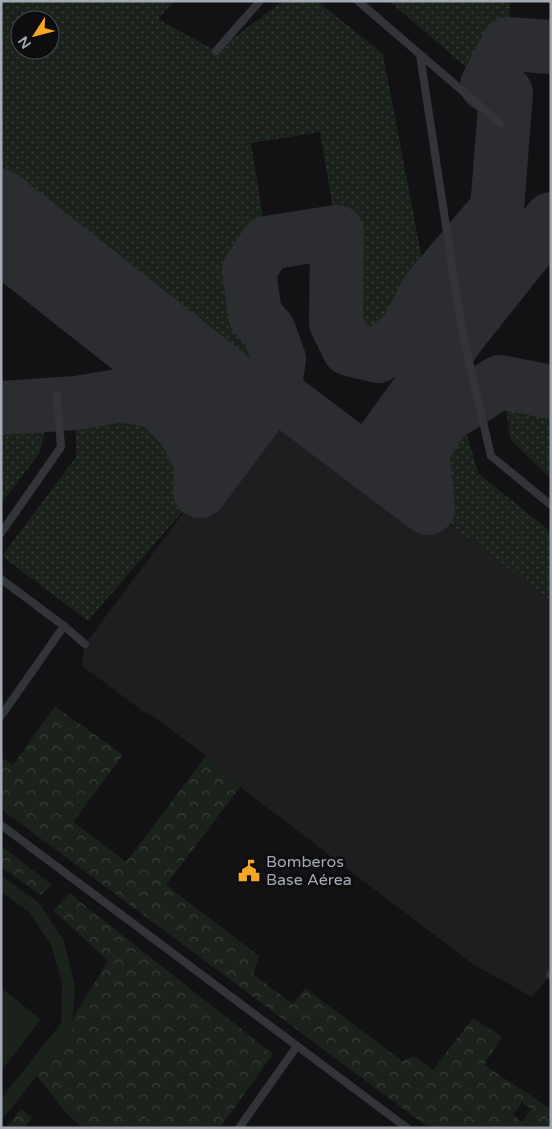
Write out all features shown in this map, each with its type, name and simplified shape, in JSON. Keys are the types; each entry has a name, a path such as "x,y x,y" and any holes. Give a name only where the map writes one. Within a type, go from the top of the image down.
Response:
{"lane":[{"path":"216,51 260,1"},
{"path":"358,1 501,124"},
{"path":"420,54 462,331 490,456 551,505"},
{"path":"1,533 62,447 57,396"},
{"path":"1,579 85,644"},
{"path":"1,716 64,626"},
{"path":"1,825 407,1128"},
{"path":"239,1128 297,1046"}],"shaded area":[{"path":"274,392 551,601 551,974 532,997 474,965 240,787 206,756 81,665 85,644"}],"green space":[{"path":"1,1 174,1 158,19 216,51 283,1 317,1 383,54 428,290 406,332 378,356 349,349 336,323 337,232 320,132 251,143 267,243 243,281 255,315 269,331 279,359 274,392 247,390 1,196"},
{"path":"389,1 510,1 508,44 487,85"},
{"path":"503,392 551,398 551,479 511,440"},
{"path":"123,395 158,402 184,429 202,463 200,491 88,621 2,556 76,457 76,403"},
{"path":"39,406 44,435 39,454 1,504 1,408"},
{"path":"444,417 462,420 479,474 551,532 551,601 428,508 422,451"},
{"path":"55,706 123,755 73,822 126,862 206,756 240,787 166,885 259,956 253,974 293,1004 305,988 402,1061 414,1056 433,1070 473,1018 502,1037 484,1065 551,1109 551,1128 429,1128 1,809 1,757 13,765","holes":["522,1102 531,1109 522,1122 513,1115"]},
{"path":"1,846 52,885 41,895 1,867"},
{"path":"1,875 39,903 64,941 75,986 72,1031 1,1121 1,1099 61,1023 62,983 51,945 29,912 1,891"},
{"path":"69,893 273,1054 220,1128 83,1128 67,1114 37,1076 108,961 54,911"},
{"path":"1,988 41,1019 1,1071"},
{"path":"21,1109 32,1118 24,1128 6,1128"}],"taxiway":[{"path":"551,47 508,44 487,85 506,93 497,209 428,290 406,332 378,356 349,349 336,323 337,232 267,243 249,270 255,315 269,331 279,359 274,392 428,508 422,451 444,417 500,382 551,392"},
{"path":"1,196 247,390 274,392 200,491 202,463 184,429 158,402 123,395 76,403 1,408"},
{"path":"367,462 462,331 551,219"},
{"path":"1,247 204,407"}],"place":[{"name":"Bomberos Base Aérea","path":"249,871"}]}
